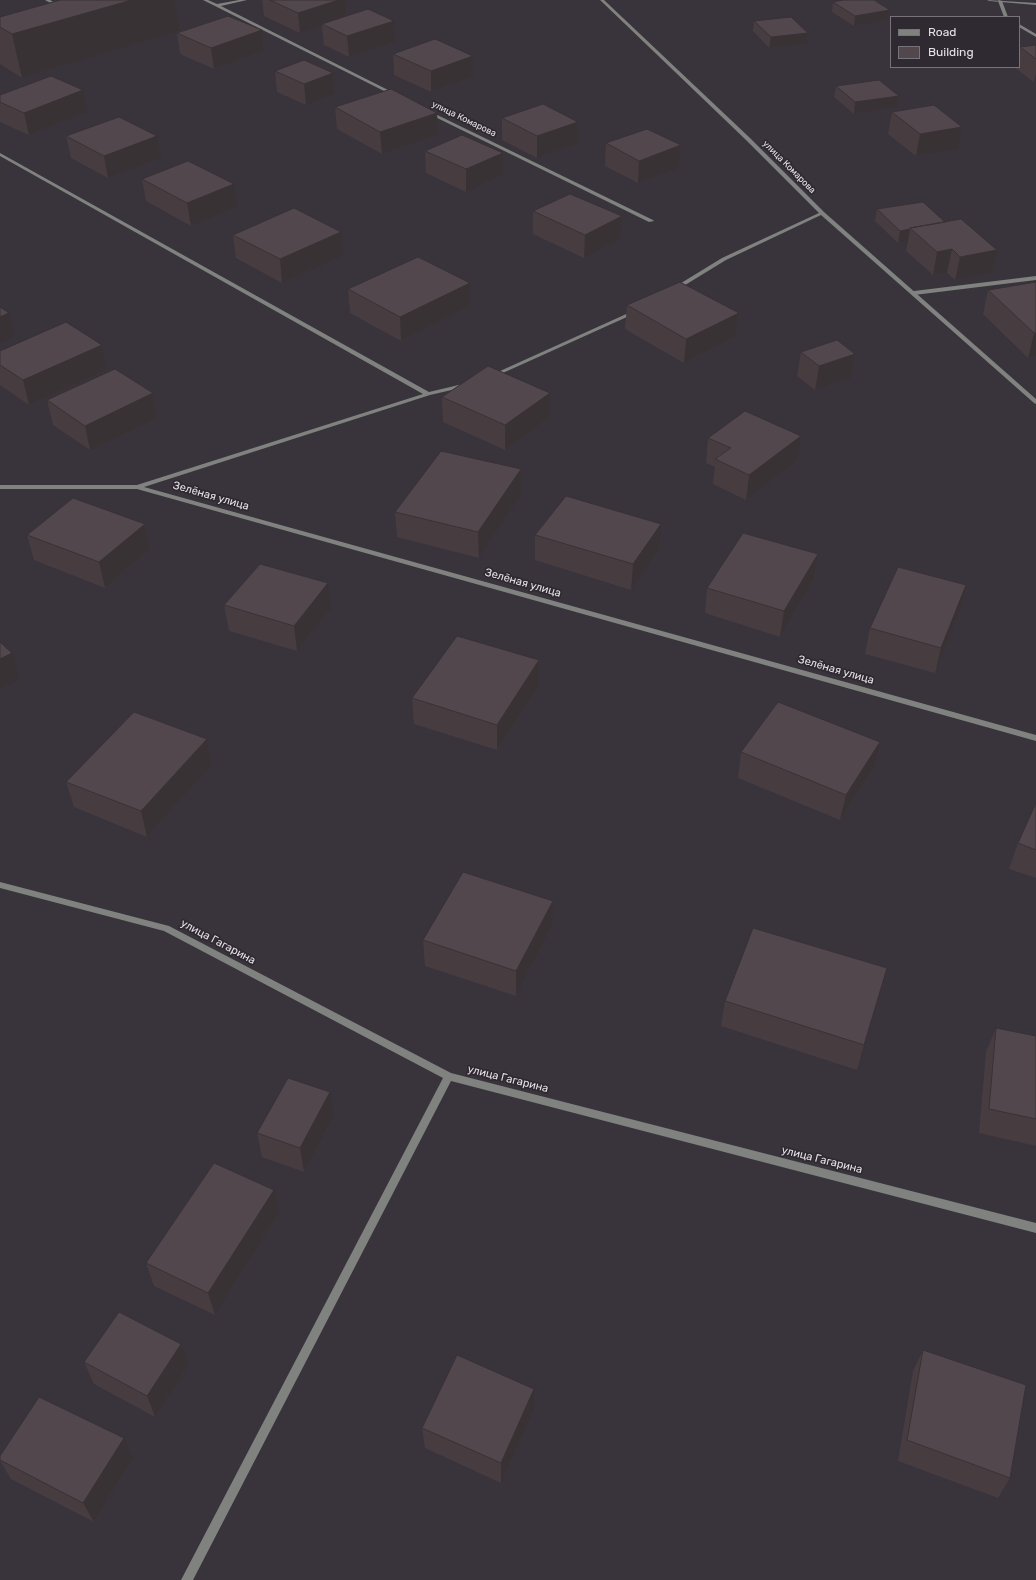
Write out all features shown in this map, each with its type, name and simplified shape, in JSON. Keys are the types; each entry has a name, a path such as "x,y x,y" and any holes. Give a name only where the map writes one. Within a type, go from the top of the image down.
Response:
{"street":[{"path":"47,0 67,11"},
{"path":"205,0 402,98"},
{"path":"216,6 245,0"},
{"name":"улица Комарова","path":"602,0 748,139 822,213 1036,402"},
{"path":"989,0 1036,4"},
{"path":"1000,1 1006,16"},
{"path":"1020,27 1036,36"},
{"name":"улица Комарова","path":"423,108 651,221"},
{"path":"0,154 428,394"},
{"path":"671,292 724,259 822,213"},
{"path":"914,293 1036,278"},
{"path":"484,380 644,308"},
{"path":"137,487 428,394 477,383"},
{"name":"Зелёная улица","path":"0,487 137,487 1036,738"},
{"name":"улица Гагарина","path":"0,885 166,928 449,1076 1036,1228"},
{"path":"187,1580 449,1076"}],"building":[{"path":"60,0 132,0 12,34 0,27 0,17"},
{"path":"270,0 339,0 298,13"},
{"path":"843,0 874,0 890,10 855,16 833,2"},
{"path":"368,9 394,21 347,36 322,24"},
{"path":"228,16 262,30 211,48 177,33"},
{"path":"791,17 808,33 771,37 754,21"},
{"path":"435,39 473,56 431,71 393,54"},
{"path":"1036,45 1036,59 1020,47"},
{"path":"304,60 333,73 304,84 275,71"},
{"path":"51,76 83,90 24,113 0,102 0,95"},
{"path":"879,80 899,96 855,102 836,86"},
{"path":"391,89 437,113 380,132 335,107"},
{"path":"543,104 578,122 537,136 502,118"},
{"path":"934,105 962,127 920,134 892,112"},
{"path":"119,117 157,136 104,156 66,136"},
{"path":"647,129 681,145 639,161 606,143"},
{"path":"462,135 503,153 466,169 425,151"},
{"path":"188,161 234,184 187,203 142,179"},
{"path":"570,194 622,216 585,235 533,211"},
{"path":"923,202 945,222 900,231 877,209"},
{"path":"294,208 341,232 280,259 233,235"},
{"path":"961,219 997,250 960,257 952,249 937,252 910,228"},
{"path":"418,257 470,283 400,317 348,289"},
{"path":"680,282 739,313 686,339 627,305"},
{"path":"1036,282 1036,333 1034,333 988,290"},
{"path":"0,307 9,313 0,317"},
{"path":"66,322 102,345 23,380 0,365 0,351"},
{"path":"837,340 855,354 819,366 801,352"},
{"path":"488,366 550,393 505,425 442,397"},
{"path":"115,369 153,393 85,426 47,400"},
{"path":"745,411 801,436 749,475 715,459 731,448 708,438"},
{"path":"441,451 521,469 478,532 395,512"},
{"path":"566,496 661,524 633,564 535,535"},
{"path":"73,498 145,524 99,562 27,535"},
{"path":"743,533 818,554 784,611 707,588"},
{"path":"260,564 328,583 294,626 224,605"},
{"path":"898,567 966,585 941,648 870,628"},
{"path":"457,636 539,660 497,725 412,698"},
{"path":"0,642 12,653 0,659"},
{"path":"778,702 880,742 846,795 741,752"},
{"path":"134,712 207,739 141,811 66,782"},
{"path":"1036,803 1036,850 1018,843"},
{"path":"463,872 553,901 516,971 423,940"},
{"path":"753,928 887,968 864,1045 725,1001"},
{"path":"996,1028 1036,1036 1036,1119 989,1109"},
{"path":"288,1078 330,1092 300,1148 257,1133"},
{"path":"214,1163 274,1190 208,1293 146,1263"},
{"path":"119,1312 181,1344 147,1396 84,1362"},
{"path":"923,1350 1026,1385 1010,1478 907,1440"},
{"path":"457,1355 534,1389 501,1463 422,1428"},
{"path":"39,1397 124,1438 83,1503 0,1460 0,1456"}]}
